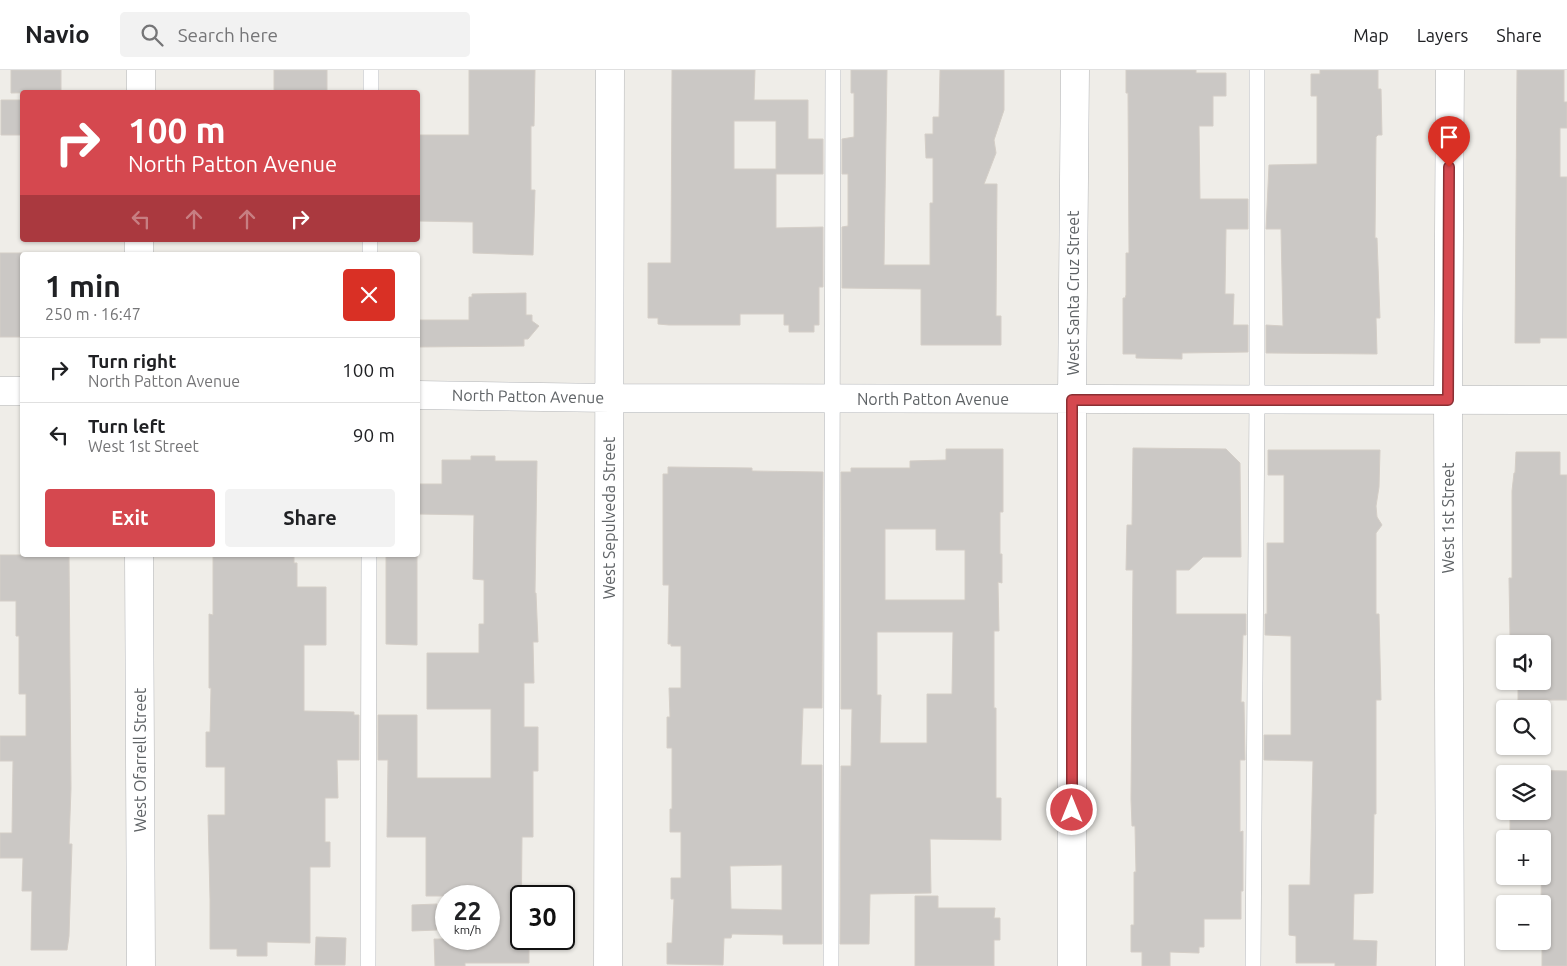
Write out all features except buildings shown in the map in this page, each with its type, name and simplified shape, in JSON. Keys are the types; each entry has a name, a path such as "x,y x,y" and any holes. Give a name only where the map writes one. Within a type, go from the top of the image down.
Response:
{"street":[{"path":"141,70 141,90"},
{"name":"West Sepulveda Street","path":"608,966 610,70"},
{"name":"West Santa Cruz Street","path":"1072,966 1072,400 1075,70"},
{"name":"West 1st Street","path":"1450,70 1448,400 1450,966"},
{"path":"0,391 20,391"},
{"name":"North Patton Avenue","path":"420,395 610,398 1567,400"},
{"name":"West Ofarrell Street","path":"139,557 141,966"}],"lane":[{"path":"371,70 371,90"},
{"path":"831,966 833,70"},
{"path":"1253,966 1257,400 1256,70"},
{"path":"368,966 369,557"}],"route":[{"path":"1072,810 1072,400 1448,400 1449,167"}]}
